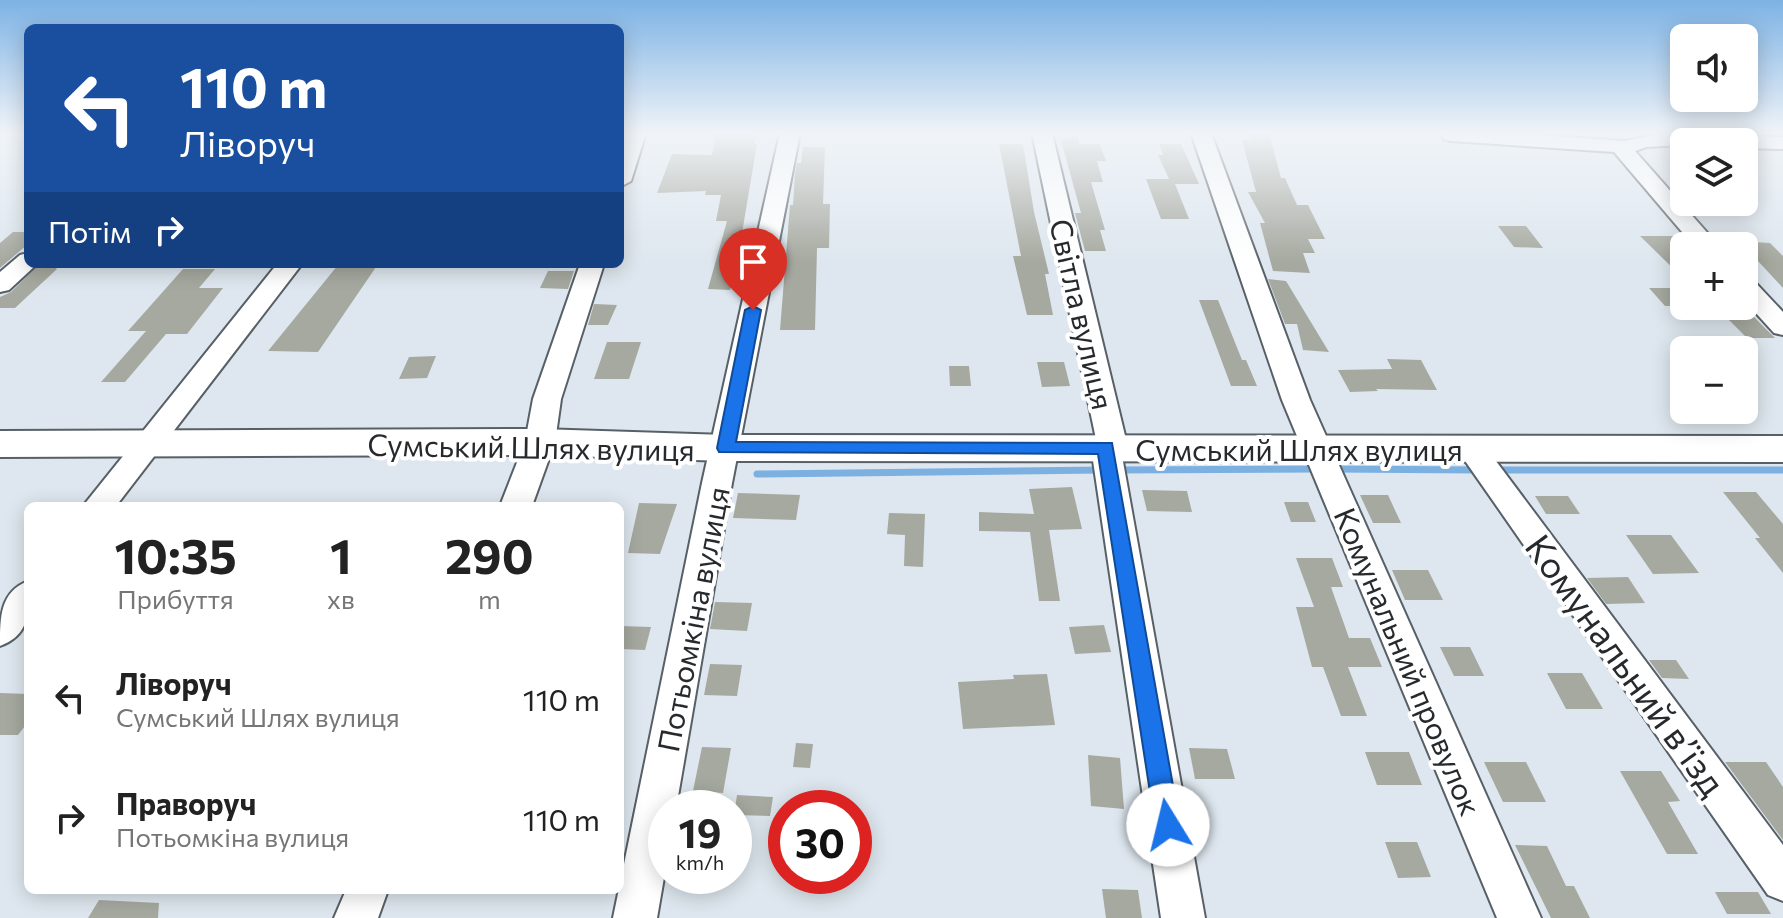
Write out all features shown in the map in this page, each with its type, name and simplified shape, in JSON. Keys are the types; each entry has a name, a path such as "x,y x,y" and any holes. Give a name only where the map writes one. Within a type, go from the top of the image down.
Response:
{"main road":[{"name":"Сумський Шлях вулиця","path":"0,444 540,442 726,448 1783,449"}],"street":[{"name":"Потьомкіна вулиця","path":"635,918 781,176"},
{"name":"Світла вулиця","path":"1051,176 1110,448 1183,918"},
{"name":"Комунальний провулок","path":"1214,176 1290,386 1519,918"},
{"path":"1644,176 1694,232"},
{"path":"0,285 24,264"},
{"path":"102,502 287,268"},
{"path":"518,502 540,442 547,399 591,268"},
{"path":"1758,300 1783,327"},
{"name":"Комунальний в’їзд","path":"1471,448 1783,880"},
{"path":"0,631 24,600"},
{"path":"356,918 365,894"}],"building":[{"path":"664,176 752,176 741,239 747,239 730,290 708,289 727,221 716,221 721,195 705,195 706,191 657,193"},
{"path":"795,176 824,176 823,204 830,204 829,248 817,248 815,330 780,330 790,205 793,205"},
{"path":"1005,176 1028,176 1049,274 1045,274 1053,315 1027,315 1013,256 1021,256"},
{"path":"1071,176 1101,176 1103,182 1091,182 1105,230 1100,230 1106,251 1085,251 1075,213 1081,213"},
{"path":"1168,176 1195,176 1199,184 1175,184 1189,219 1161,219 1146,179 1169,179"},
{"path":"1252,176 1280,176 1285,178 1297,205 1308,205 1325,239 1308,239 1315,253 1303,253 1310,273 1273,271 1260,223 1265,223 1248,192 1256,192"},
{"path":"1498,226 1526,226 1543,248 1514,247"},
{"path":"13,232 24,232 24,247 0,268 0,243"},
{"path":"1640,236 1670,236 1670,265"},
{"path":"1758,242 1770,243 1783,256 1783,288 1758,261"},
{"path":"35,268 57,269 15,308 0,308 0,297 11,292"},
{"path":"336,268 375,268 318,352 268,351"},
{"path":"183,269 215,269 199,288 223,288 187,334 166,334 125,382 101,382 146,331 128,331"},
{"path":"548,271 574,271 568,289 540,288"},
{"path":"1268,279 1286,281 1329,352 1303,350 1297,324 1285,324"},
{"path":"1649,288 1670,288 1670,306 1665,306"},
{"path":"1199,300 1218,300 1242,360 1246,360 1257,386 1231,386"},
{"path":"594,304 617,305 608,325 588,325"},
{"path":"1729,320 1757,320 1775,338 1758,338 1745,336"},
{"path":"607,342 641,342 629,379 594,379"},
{"path":"436,356 427,378 399,379 409,357"},
{"path":"1387,359 1421,360 1437,390 1376,389 1378,391 1350,392 1338,370 1392,369"},
{"path":"1037,362 1064,362 1070,386 1042,387"},
{"path":"949,366 969,366 971,386 950,386"},
{"path":"1072,487 1082,529 1049,530 1060,601 1039,601 1030,532 979,531 979,512 1034,514 1029,489"},
{"path":"1142,490 1187,491 1192,512 1147,511"},
{"path":"1723,492 1756,492 1783,524 1783,573 1755,538 1760,538"},
{"path":"738,493 800,495 796,520 733,518"},
{"path":"1360,495 1388,495 1401,523 1373,523"},
{"path":"1535,496 1568,496 1580,514 1546,514"},
{"path":"1284,502 1308,502 1316,522 1291,522"},
{"path":"639,503 677,504 660,554 628,553"},
{"path":"889,513 925,514 923,567 904,566 905,535 887,534"},
{"path":"1626,535 1671,535 1699,573 1653,574"},
{"path":"1296,558 1332,558 1343,587 1331,587 1349,638 1370,638 1382,667 1348,667 1367,716 1341,716 1323,667 1312,667 1296,607 1314,607"},
{"path":"1392,570 1428,570 1443,600 1405,600"},
{"path":"1628,577 1645,603 1606,604 1587,578"},
{"path":"715,602 752,603 747,631 710,629"},
{"path":"1104,625 1111,652 1075,654 1069,627"},
{"path":"624,626 651,627 645,650 624,649"},
{"path":"1440,647 1470,647 1484,676 1454,676"},
{"path":"1649,660 1676,660 1689,679 1662,678"},
{"path":"710,664 742,665 737,696 704,695"},
{"path":"1547,673 1582,673 1603,709 1566,709"},
{"path":"1047,674 1055,725 963,729 958,682"},
{"path":"0,693 24,694 24,727 18,735 0,735"},
{"path":"796,743 813,744 810,768 793,767"},
{"path":"702,747 731,748 724,790 693,790"},
{"path":"1189,748 1227,749 1235,779 1195,779"},
{"path":"1365,752 1409,752 1422,785 1377,785"},
{"path":"1088,755 1120,758 1124,809 1091,806"},
{"path":"1484,762 1526,762 1546,802 1503,802"},
{"path":"1725,762 1766,762 1783,787 1783,840"},
{"path":"1620,771 1661,771 1680,801 1668,802 1698,854 1667,854"},
{"path":"752,796 768,797 768,816 752,816"},
{"path":"1385,842 1417,842 1431,877 1398,878"},
{"path":"1515,845 1547,846 1566,886 1574,886 1590,918 1551,918"},
{"path":"1102,889 1138,890 1142,918 1106,918"},
{"path":"1715,892 1758,892 1771,914 1727,914"},
{"path":"99,900 159,903 158,918 88,918"}],"waterway":[{"path":"1115,470 1319,469"},
{"path":"1331,469 1479,470"},
{"path":"757,474 1103,470"},
{"path":"1495,470 1783,470"}],"route":[{"path":"753,310 726,448 1106,447 1168,825"}]}
